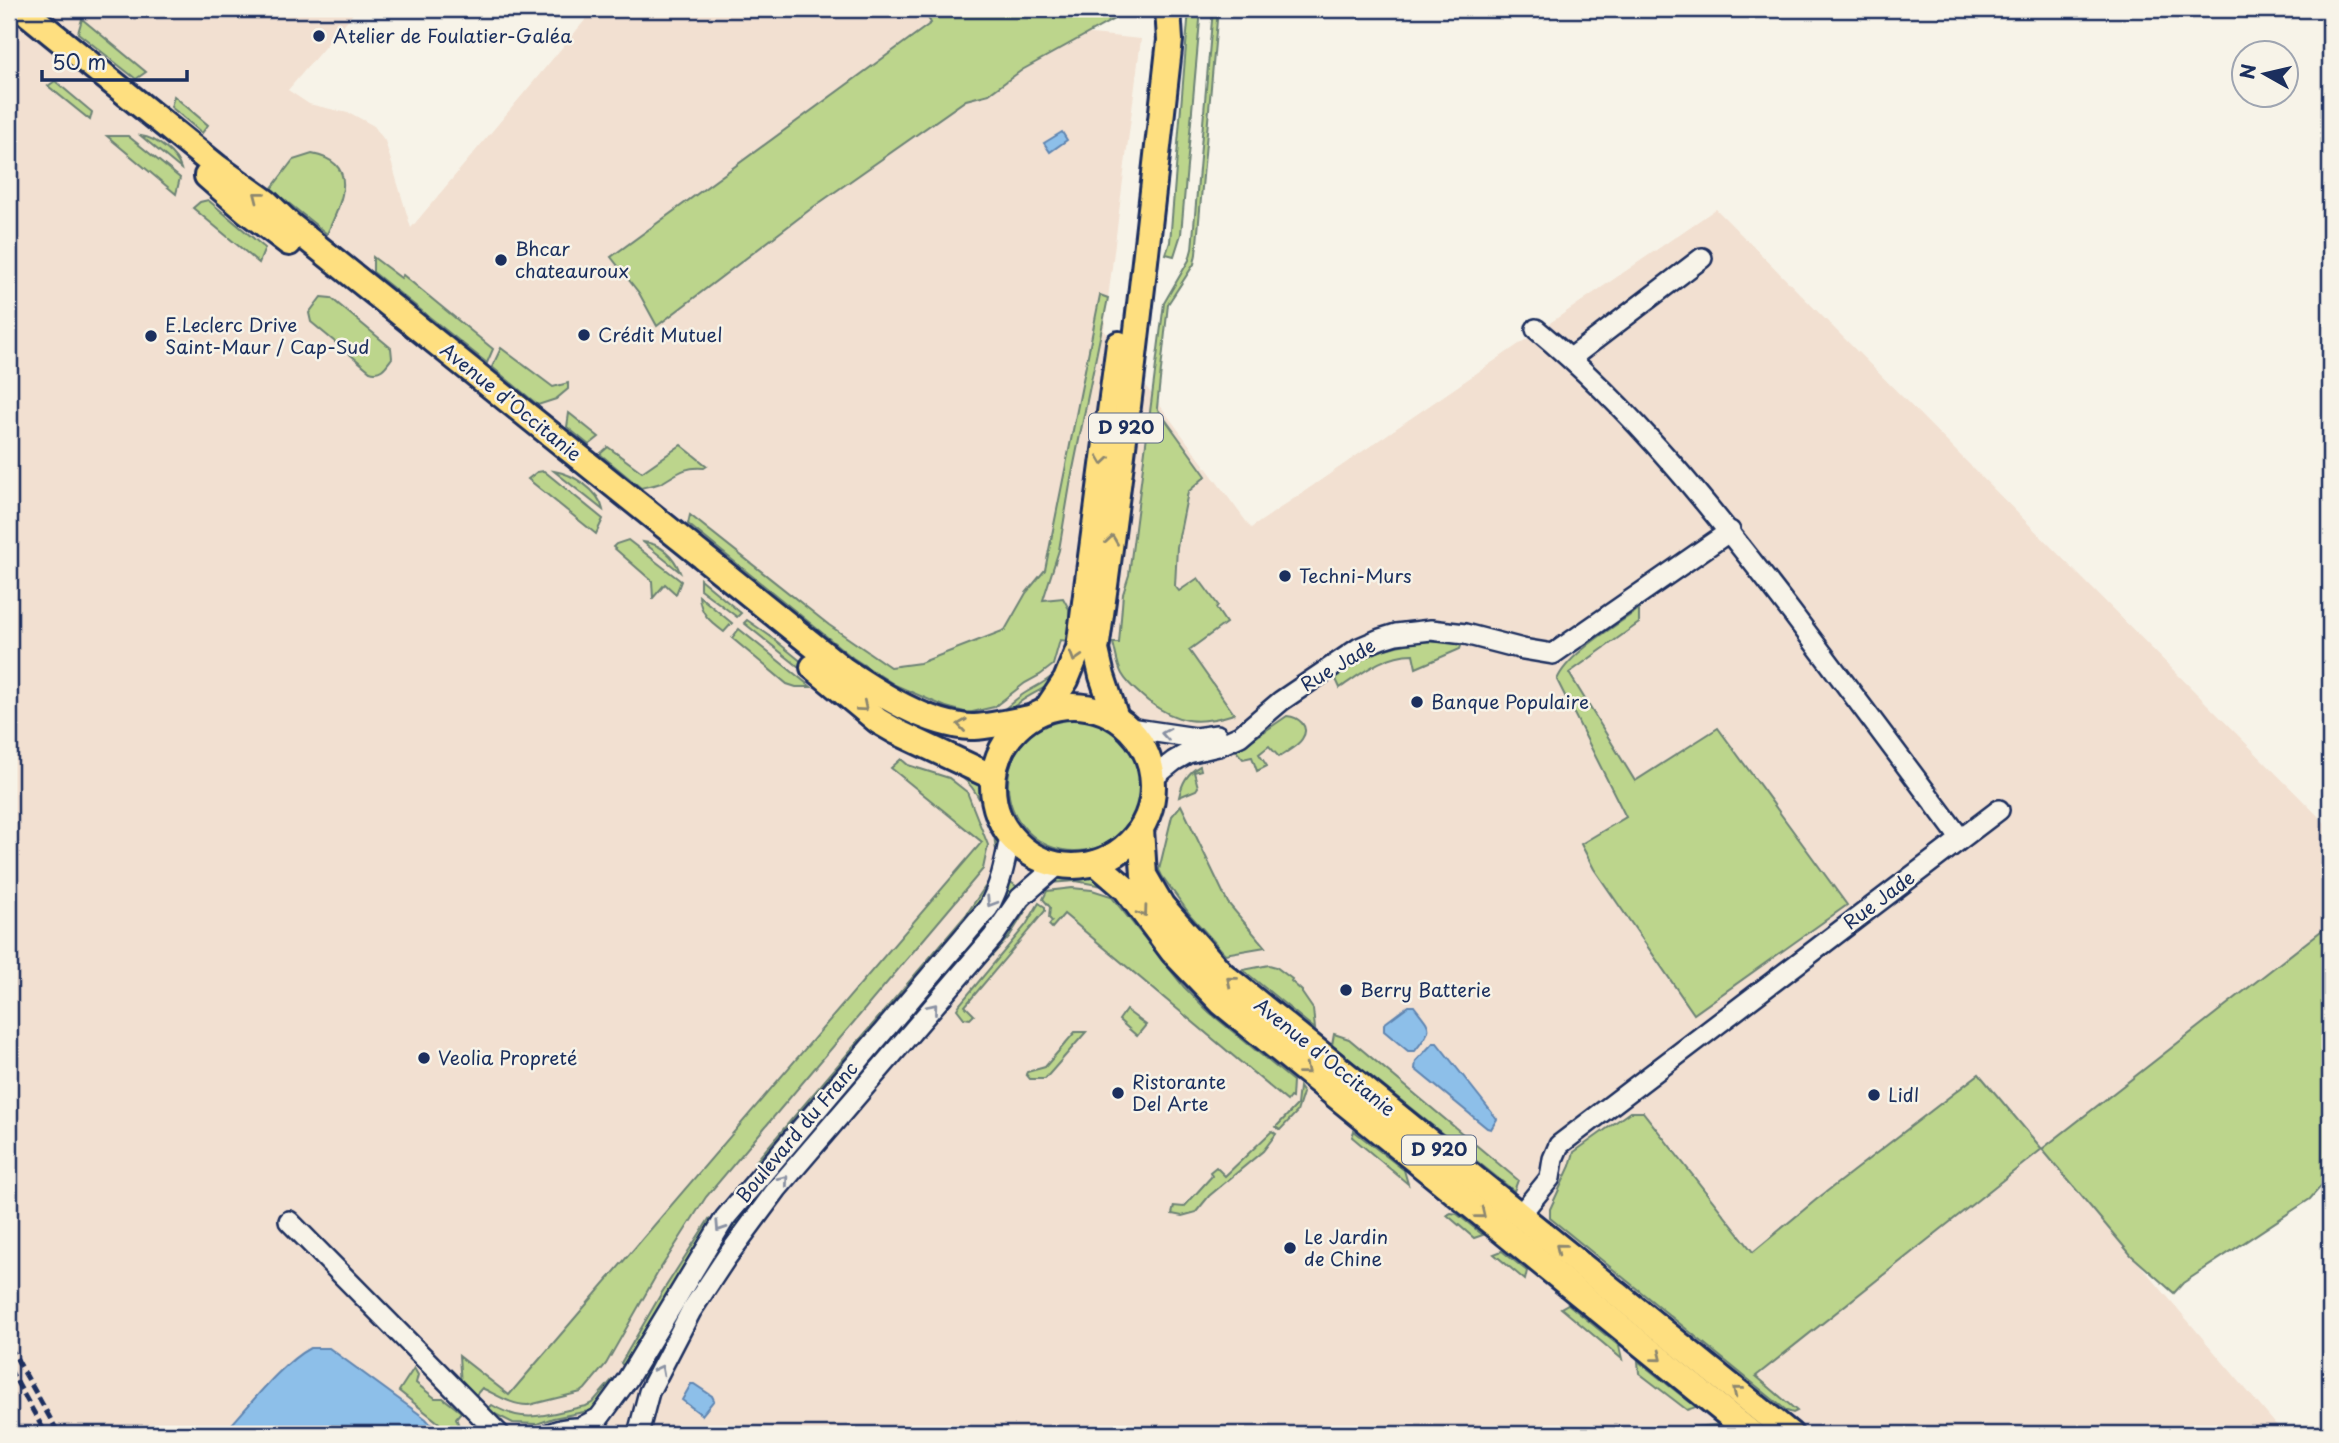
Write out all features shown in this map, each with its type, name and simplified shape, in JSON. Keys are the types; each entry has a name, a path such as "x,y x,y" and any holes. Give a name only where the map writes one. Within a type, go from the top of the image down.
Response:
{"main road":[{"name":"Avenue d'Occitanie","path":"22,9 217,167 266,202 299,232 844,670 887,699 954,724 971,727 1038,714"},
{"name":"D 920","path":"1038,714 1066,680 1079,648 1158,57 1168,9"},
{"name":"D 920","path":"1123,723 1102,676 1096,650 1149,237 1170,40 1168,9"},
{"name":"Avenue d'Occitanie","path":"9,19 664,543 878,721 993,777"},
{"path":"1061,706 1082,706 1107,713 1123,723 1146,751 1153,778 1151,805 1141,829 1122,850 1096,863 1058,866 1021,848 1000,821 995,806 993,777 1003,745 1012,733 1038,714 1061,706"},
{"name":"Avenue d'Occitanie","path":"1141,829 1144,874 1162,906 1222,974 1790,1434"},
{"name":"Avenue d'Occitanie","path":"1096,863 1126,889 1173,952 1222,1003 1752,1434"}],"street":[{"path":"1571,358 1702,258"},
{"path":"1536,329 1571,358 1658,446 1730,531 1960,838"},
{"name":"Rue Jade","path":"1153,778 1188,753 1217,746 1240,736 1281,701 1359,648 1396,634 1431,630 1465,634 1553,654 1730,531"},
{"name":"Rue Jade","path":"1123,723 1196,738 1218,735 1238,726 1251,725"},
{"name":"Rue Jade","path":"1520,1215 1550,1178 1553,1159 1559,1145 1999,810"},
{"name":"Boulevard du Franc","path":"580,1428 599,1418 627,1380 725,1218 988,908 1003,874 1010,837"},
{"name":"Boulevard du Franc","path":"638,1434 649,1392 691,1311 776,1189 993,937 1020,898 1058,866"},
{"path":"289,1221 499,1434"},
{"path":"549,1434 558,1430 580,1428 603,1434"}],"shaded area":[{"path":"9,9 357,9 288,90 309,104 352,114 374,126 385,141 411,228 586,19 603,9 928,9 935,18 1141,39 1104,330 1251,528 1716,209 2330,828 2330,924 2042,1149 2284,1434 22,1434 9,1412"}],"green space":[{"path":"923,9 1117,9 1114,19 1022,70 989,94 966,100 812,208 657,326 639,293 611,257 931,23"},
{"path":"1189,9 1201,9 1181,234 1174,256 1166,254 1170,242"},
{"path":"1213,9 1218,9 1196,254 1194,264 1168,304 1157,408 1206,476 1188,492 1177,547 1175,586 1179,591 1198,578 1218,605 1216,608 1226,623 1189,650 1234,714 1199,721 1169,714 1137,692 1122,674 1113,643 1119,643 1123,594 1129,575 1164,303 1189,260 1192,249"},
{"path":"82,19 146,72 136,79 78,33"},
{"path":"55,81 92,112 90,120 48,86"},
{"path":"174,96 208,125 202,133 171,107"},
{"path":"107,136 128,136 180,178 176,194"},
{"path":"141,136 165,148 181,169"},
{"path":"312,154 337,166 342,175 341,197 327,234 271,189 293,160"},
{"path":"208,200 265,248 259,263 193,208"},
{"path":"373,257 401,278 403,275 493,349 487,363 373,272"},
{"path":"1100,295 1108,298 1059,550 1043,600 1063,598 1069,609 1069,641 1060,640 1053,665 994,707 968,713 946,707 895,685 853,658 688,524 690,515 829,625 890,667 920,663 1005,630 1026,593 1045,570"},
{"path":"321,297 331,298 391,348 392,358 383,369 370,371 311,322 309,313"},
{"path":"501,348 553,387 568,383 568,389 556,399 538,405 492,367"},
{"path":"569,413 599,437 589,445 567,427"},
{"path":"681,445 707,466 687,469 661,483 641,488 600,454 608,447 642,472"},
{"path":"544,471 603,519 596,534 528,479 537,472"},
{"path":"554,471 584,484 596,496 603,510"},
{"path":"628,540 681,581 676,594 665,584 653,598 652,581 613,547"},
{"path":"643,542 666,551 680,572"},
{"path":"700,579 741,613 737,617 700,589"},
{"path":"699,596 732,623 724,632 704,613"},
{"path":"1639,609 1639,623 1569,673 1635,781 1718,728 1847,905 1694,1014 1594,869 1581,844 1626,817 1557,680 1562,670 1581,651"},
{"path":"747,620 836,690 824,687 744,623"},
{"path":"739,629 811,687 787,684 732,638"},
{"path":"1422,641 1462,643 1460,649 1416,668 1413,654 1393,657 1374,665 1340,688 1335,677 1356,663 1386,649"},
{"path":"1064,653 1068,654 1065,665 1050,684 1000,716 977,723 978,719 998,713 1049,679 1059,668"},
{"path":"1287,716 1295,718 1304,726 1302,739 1279,757 1269,746 1259,754 1267,766 1257,771 1252,757 1243,759 1236,751"},
{"path":"1075,717 1101,722 1122,737 1137,758 1142,784 1137,810 1122,831 1101,846 1075,851 1049,846 1028,831 1013,810 1008,784 1013,758 1028,737 1049,722"},
{"path":"901,759 908,765 949,778 967,792 988,845 983,869 706,1197 657,1274 606,1364 585,1389 529,1405 511,1402 482,1388 474,1397 461,1385 459,1356 509,1395 982,842 891,768"},
{"path":"1200,766 1201,770 1194,772 1198,787 1196,790 1179,797 1186,779"},
{"path":"965,771 980,784 996,824 1000,837 999,856 982,804 961,777"},
{"path":"1181,805 1228,903 1265,947 1225,954 1191,916 1162,876 1159,870 1172,816"},
{"path":"1060,874 1092,876 1108,887 1076,881 1049,883"},
{"path":"993,875 983,902 760,1164 756,1161 966,915"},
{"path":"1008,880 1020,889 987,934 775,1180 768,1174"},
{"path":"1072,888 1111,896 1184,987 1209,1012 1293,1081 1292,1098 1287,1101 1064,914 1052,928 1049,925 1052,921 1049,918 1050,907 1043,899 1047,891"},
{"path":"1028,895 1033,899 1009,937 957,994"},
{"path":"1039,903 1045,907 1045,911 965,1006 974,1015 970,1019 964,1018 957,1009 960,1004 1026,925"},
{"path":"2330,924 2330,1178 2310,1199 2183,1283 2174,1293 2131,1255 2042,1149"},
{"path":"1269,965 1292,979 1302,991 1313,1009 1315,1029 1243,970"},
{"path":"1126,1010 1146,1025 1137,1036 1119,1020"},
{"path":"1075,1032 1086,1032 1045,1079 1030,1079 1027,1072 1045,1067"},
{"path":"1334,1034 1349,1039 1518,1180 1514,1191 1332,1045"},
{"path":"1979,1074 2042,1149 1756,1376 1797,1411 1793,1413 1787,1411 1550,1218 1550,1209 1574,1152 1630,1112 1643,1112 1753,1252"},
{"path":"1299,1087 1303,1093 1297,1112 1280,1130 1276,1127 1297,1105"},
{"path":"1272,1131 1276,1134 1263,1151 1209,1196 1196,1212 1182,1216 1172,1214 1174,1206 1184,1207 1212,1176 1210,1172 1216,1167 1225,1176"},
{"path":"1354,1131 1404,1170 1408,1184 1352,1137"},
{"path":"759,1186 765,1191 716,1253 644,1379 638,1376 680,1299"},
{"path":"1457,1214 1483,1235 1474,1238 1447,1215"},
{"path":"709,1219 713,1222 625,1368 621,1363"},
{"path":"1502,1251 1527,1271 1525,1280 1494,1254"},
{"path":"1568,1304 1619,1346 1622,1359 1561,1308"},
{"path":"1638,1361 1696,1407 1687,1410 1639,1373"},
{"path":"414,1368 418,1375 416,1383 435,1398 443,1398 461,1412 456,1418 462,1434 445,1434 439,1423 399,1391"},
{"path":"612,1380 617,1382 598,1406 589,1411 537,1424 513,1423 487,1410 492,1405 516,1415 538,1416 586,1406 592,1403"},
{"path":"1716,1425 1728,1434 1678,1434 1692,1427"}],"water":[{"path":"1062,132 1067,140 1050,152 1044,143"},
{"path":"1408,1006 1414,1006 1428,1028 1415,1051 1408,1051 1384,1031 1384,1024"},
{"path":"1433,1043 1437,1043 1497,1119 1491,1129 1415,1069 1416,1061"},
{"path":"310,1348 329,1348 426,1419 439,1434 223,1434 287,1365"},
{"path":"691,1384 712,1396 714,1400 702,1415 682,1400"}],"railway":[{"path":"9,1345 59,1434"},
{"path":"9,1368 46,1434"}],"place":[{"name":"Atelier de Foulatier-Galéa","path":"319,36"},
{"name":"Bhcar chateauroux","path":"501,260"},
{"name":"Crédit Mutuel","path":"584,335"},
{"name":"E.Leclerc Drive Saint-Maur / Cap-Sud","path":"151,336"},
{"name":"Techni-Murs","path":"1285,576"},
{"name":"Banque Populaire","path":"1417,702"},
{"name":"Berry Batterie","path":"1346,990"},
{"name":"Veolia Propreté","path":"424,1058"},
{"name":"Ristorante Del Arte","path":"1118,1093"},
{"name":"Lidl","path":"1874,1095"},
{"name":"Le Jardin de Chine","path":"1290,1248"}]}
